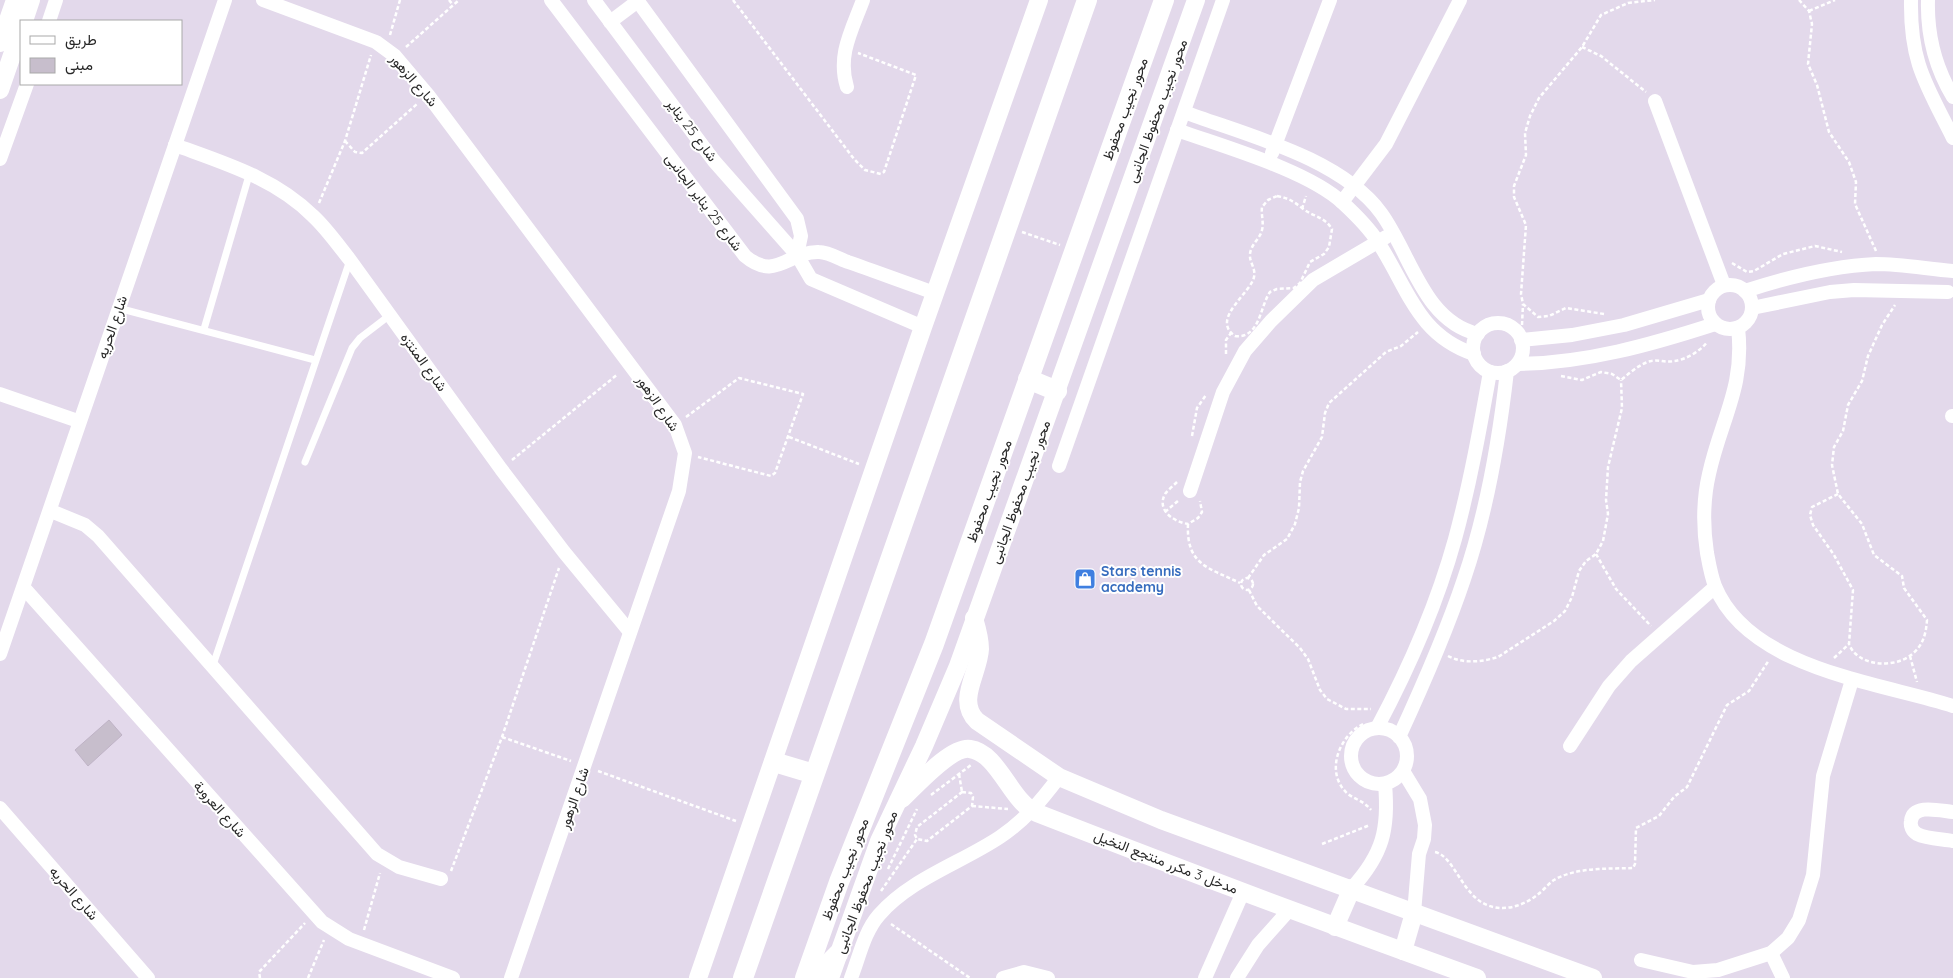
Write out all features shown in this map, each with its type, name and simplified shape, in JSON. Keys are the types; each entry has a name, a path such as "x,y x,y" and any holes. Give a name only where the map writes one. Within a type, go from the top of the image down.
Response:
{"main road":[{"path":"743,978 1087,0"},
{"name":"محور نجيب محفوظ","path":"805,978 839,882 934,644 1164,0"},
{"path":"1028,379 1057,391"},
{"path":"774,762 814,774"},
{"path":"814,978 838,954"}],"street":[{"path":"0,88 14,21 15,0"},
{"path":"0,44 14,21 31,0"},
{"path":"48,20 56,0"},
{"name":"شارع الحريه","path":"0,654 51,511 78,421 176,145 225,0"},
{"name":"شارع الزهور","path":"263,0 386,49 428,94 631,363 675,425 685,453 678,491 511,978"},
{"name":"شارع 25 يناير الجانبى","path":"551,0 745,256 760,265 770,267 778,266 797,255"},
{"name":"شارع 25 يناير","path":"594,0 714,161 797,255 804,271 819,284 923,327"},
{"path":"610,22 637,0 797,219 801,236 797,255 820,252 935,293"},
{"path":"847,87 842,72 842,56 863,0"},
{"path":"698,978 752,827 923,327 1039,0"},
{"name":"محور نجيب محفوظ الجانبى","path":"830,978 893,808 942,706 1057,391 1196,0"},
{"path":"1059,466 1223,0"},
{"path":"1268,163 1330,0"},
{"path":"1342,202 1386,144 1460,0"},
{"path":"1911,0 1912,40 1916,60 1934,105 1953,138"},
{"path":"1928,0 1933,50 1939,68 1953,97"},
{"path":"0,159 26,85"},
{"path":"1655,100 1724,285"},
{"path":"1184,112 1275,146 1330,171 1356,186 1380,211 1394,232 1432,304 1454,324 1466,331 1478,334"},
{"path":"1177,130 1268,163 1325,190 1342,202 1378,242 1427,325 1448,343 1474,354"},
{"name":"شارع المنتزه","path":"176,145 250,172 278,189 314,216 350,260 501,469 564,552 630,632"},
{"path":"1190,491 1223,392 1245,351 1271,321 1313,280 1394,232"},
{"path":"1745,291 1827,269 1879,264 1953,271 1948,280 1950,296 1904,290 1830,292 1752,308"},
{"path":"1724,285 1735,285 1745,291 1749,296 1752,308 1745,323 1738,328 1723,328 1715,324 1707,308 1708,300 1715,290 1724,285"},
{"path":"1518,335 1572,335 1624,325 1708,300"},
{"path":"1399,737 1438,651 1465,577 1486,502 1512,368 1522,356 1518,335 1505,324 1485,327 1478,334 1474,343 1474,354 1482,368 1490,372 1512,368 1573,360 1618,352 1715,324"},
{"path":"1738,328 1740,363 1737,382 1715,448 1707,482 1704,509 1705,537 1715,587 1730,612 1742,625 1775,651 1852,680 1953,706"},
{"path":"1377,728 1382,714 1414,653 1440,588 1471,471 1490,372"},
{"path":"0,394 78,421"},
{"path":"51,511 85,525 98,536 212,668 384,860 399,867 441,879"},
{"path":"1570,746 1609,686 1659,634 1715,587"},
{"name":"شارع العروبة","path":"24,588 313,914 329,928 360,943 454,978"},
{"path":"974,618 980,649 967,700 969,711 977,721 1059,777 1161,820 1352,888 1414,913 1593,978"},
{"path":"1642,960 1693,972 1734,966 1771,953 1788,938 1799,920 1807,900 1813,876 1823,776 1852,680"},
{"path":"1385,728 1399,737 1407,753 1403,771 1392,782 1385,784 1370,783 1357,774 1350,755 1358,736 1367,730 1385,728"},
{"name":"مدخل 3 مكرر منتجع النخيل","path":"893,808 946,758 965,748 973,749 983,755 1033,811 1335,927 1477,978"},
{"path":"1403,771 1414,786 1423,813 1424,839 1419,854 1414,913 1404,951"},
{"path":"851,978 869,930 878,916 910,889 1000,837 1033,811 1059,777"},
{"path":"1335,927 1352,888 1363,876 1384,839 1387,807 1385,784"},
{"name":"شارع الحريه","path":"0,808 148,978"},
{"path":"1953,812 1924,809 1917,811 1911,816 1910,824 1913,831 1919,835 1953,841"},
{"path":"1205,978 1243,892"},
{"path":"1237,978 1258,945 1290,909"},
{"path":"1771,953 1783,978"},
{"path":"1004,978 1024,972 1048,978"}],"lane":[{"path":"204,329 250,172"},
{"path":"212,668 350,260"},
{"path":"118,308 204,329 315,360"},
{"path":"305,462 352,348 360,338 390,315"}],"path":[{"path":"314,216 386,49 400,0"},
{"path":"449,0 453,5"},
{"path":"386,49 459,0"},
{"path":"1518,335 1521,327 1523,304 1521,294 1526,225 1514,197 1514,186 1526,155 1525,133 1530,116 1540,98 1582,47 1601,15 1628,3 1655,0"},
{"path":"1799,0 1809,11 1812,24 1808,64 1817,85 1829,132 1849,162 1855,177 1855,204 1876,250 1879,264"},
{"path":"1809,11 1835,0"},
{"path":"1582,47 1611,63 1655,100"},
{"path":"345,141 355,152 362,153 428,94"},
{"path":"1277,196 1288,198 1302,209 1327,221 1332,229 1329,247 1324,254 1310,262 1300,283 1294,288 1277,289 1270,292 1259,320 1243,335 1235,336 1231,333 1228,329 1228,319 1232,306 1250,287 1254,277 1254,267 1250,257 1251,248 1262,233 1262,207 1268,200 1277,196"},
{"path":"1007,226 1074,250"},
{"path":"1712,251 1748,272 1754,271 1783,254 1815,246 1829,250 1851,251"},
{"path":"1867,250 1876,250"},
{"path":"1838,494 1812,507 1810,516 1819,536 1834,554 1853,590 1849,644 1852,652 1862,659 1877,663 1895,662 1910,656 1926,635 1927,620 1904,588 1902,576 1874,555 1862,524 1838,494 1832,465 1834,447 1843,431 1848,405 1862,381 1868,356 1882,325 1904,290"},
{"path":"1523,304 1538,317 1549,316 1566,308 1606,315"},
{"path":"1240,583 1245,578 1248,578 1264,555 1287,539 1295,524 1299,508 1300,482 1303,471 1322,437 1324,413 1329,403 1386,352 1400,346 1427,325"},
{"path":"501,469 631,363"},
{"path":"675,425 734,380 743,377 803,394 775,473 771,476 685,453"},
{"path":"1438,651 1457,661 1488,660 1498,657 1554,621 1565,611 1572,598 1579,571 1586,561 1596,554 1606,528 1608,467 1621,420 1621,380"},
{"path":"789,437 875,470"},
{"path":"1165,512 1190,491"},
{"path":"1188,524 1189,544 1198,562 1214,573 1240,583"},
{"path":"441,879 449,876 502,737 564,552"},
{"path":"1596,554 1616,589 1659,634"},
{"path":"1248,578 1253,582 1249,590"},
{"path":"1240,583 1242,589 1249,590"},
{"path":"1249,590 1257,606 1300,648 1308,659 1320,690 1328,699 1346,709 1372,709 1382,714 1352,730 1340,747 1337,756 1337,772 1342,786 1349,794 1366,804 1373,812"},
{"path":"1827,670 1842,648 1849,644"},
{"path":"1419,854 1435,852 1446,857 1469,893 1486,905 1503,908 1523,904 1554,880 1606,868 1633,868 1635,864 1636,828 1659,816 1674,797 1688,787 1727,705 1748,691 1775,651"},
{"path":"1910,656 1920,696"},
{"path":"502,737 752,827"},
{"path":"959,774 962,792"},
{"path":"962,792 971,793 974,797 972,806 927,841 917,839 915,835 917,828 962,792"},
{"path":"972,806 1033,811"},
{"path":"1322,844 1373,824 1376,836 1384,839"},
{"path":"878,895 917,839"},
{"path":"360,943 384,860"},
{"path":"260,978 259,972 313,914"},
{"path":"308,978 329,928"}],"building":[{"path":"109,720 122,735 88,766 75,750"}],"place":[{"name":"Stars tennis academy","path":"1085,579"}]}
